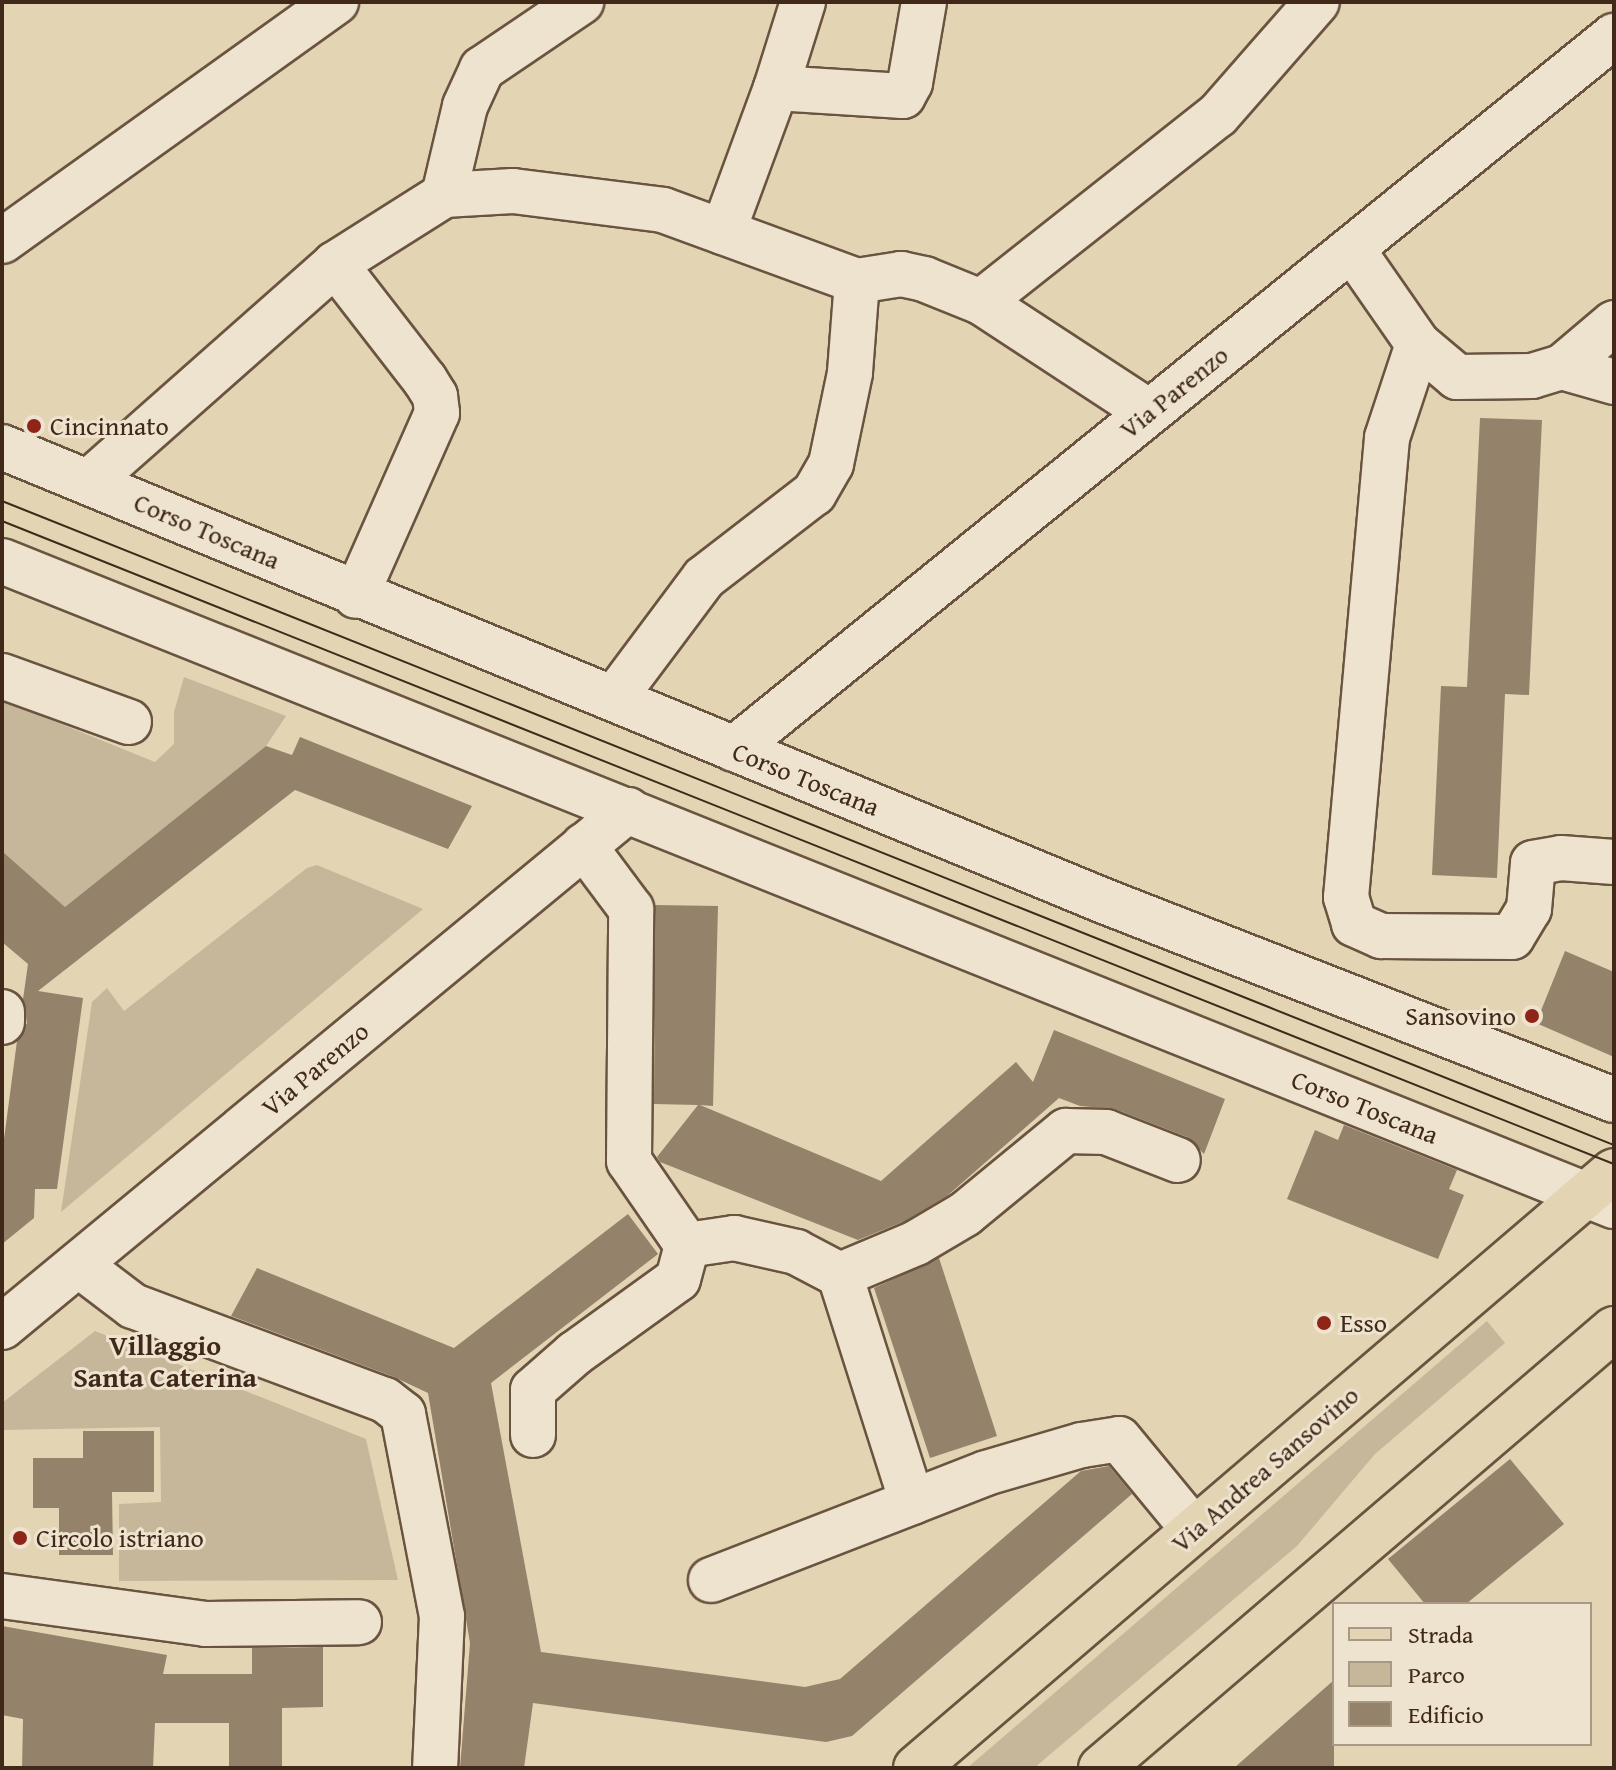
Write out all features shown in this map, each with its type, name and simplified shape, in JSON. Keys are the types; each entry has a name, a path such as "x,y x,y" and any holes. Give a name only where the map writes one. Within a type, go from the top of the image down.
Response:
{"main road":[{"name":"Via Andrea Sansovino","path":"916,1768 1194,1530 1604,1191"},
{"path":"1101,1768 1614,1329"}],"street":[{"path":"2,241 336,2"},
{"path":"444,195 465,106 482,69 581,2"},
{"path":"723,232 776,88 803,2"},
{"path":"776,88 903,96 910,83 924,2"},
{"path":"981,302 1218,115 1317,2"},
{"name":"Via Parenzo","path":"734,749 1614,36"},
{"path":"90,481 335,264 444,195 513,191 663,210 857,281 901,274 924,279 981,302 1149,412"},
{"path":"1352,249 1418,344 1457,377 1532,376 1562,367 1614,323"},
{"path":"335,264 425,380 435,396 437,413 356,596"},
{"path":"615,697 704,578 814,493 831,464 850,373 857,281"},
{"path":"1418,344 1387,438 1346,897 1354,924 1381,936 1512,937 1529,909 1533,863 1561,858 1614,862"},
{"path":"1562,367 1614,382"},
{"name":"Corso Toscana","path":"2,447 90,481 356,596 615,697 1104,901 1614,1100"},
{"name":"Corso Toscana","path":"2,561 628,810 1604,1191"},
{"path":"2,676 129,722"},
{"name":"Via Parenzo","path":"2,1327 628,810"},
{"path":"533,1435 533,1390 574,1354 678,1279 687,1245 629,1161 631,909 584,846"},
{"path":"2,1012 2,1022"},
{"path":"840,1275 916,1243 965,1214 1066,1131 1106,1132 1178,1160"},
{"path":"687,1245 734,1238 796,1252 840,1275 912,1502"},
{"path":"79,1265 133,1306 385,1400 403,1414 442,1616 435,1768"},
{"path":"711,1580 986,1473 1082,1445 1119,1439 1194,1530"},
{"path":"2,1596 206,1624 359,1622"}],"green space":[{"path":"184,677 286,716 266,746 65,907 2,851 2,700 155,762 174,744 174,712"},
{"path":"317,865 423,909 61,1212 92,1002 107,988 124,1011 307,868"},
{"path":"1487,1321 1505,1343 1375,1454 1297,1546 1034,1768 967,1768"},
{"path":"95,1331 366,1439 398,1580 119,1581 119,1504 161,1502 160,1427 2,1430 2,1403"}],"building":[{"path":"1480,418 1542,420 1529,695 1505,694 1497,878 1432,875 1441,686 1467,687"},
{"path":"300,737 472,806 448,849 295,790 38,991 83,998 57,1189 35,1189 34,1218 2,1244 2,1154 17,1041 27,1023 23,999 28,964 2,942 2,851 65,907 266,746 292,755"},
{"path":"655,905 718,906 713,1106 700,1105 881,1181 1016,1062 1033,1082 1054,1030 1225,1099 1204,1154 1187,1137 1115,1109 1080,1106 1059,1098 947,1196 905,1221 858,1240 660,1162 657,1157 698,1105 654,1104"},
{"path":"1565,951 1614,972 1614,1057 1536,1023"},
{"path":"1344,1125 1457,1170 1449,1189 1464,1195 1438,1259 1287,1199 1315,1130 1338,1140"},
{"path":"628,1214 658,1254 491,1383 541,1652 805,1687 840,1679 1081,1471 1109,1466 1132,1494 852,1736 826,1742 533,1703 524,1768 460,1768 470,1643 428,1393 394,1377 231,1316 257,1268 454,1348"},
{"path":"939,1258 997,1436 930,1458 874,1288"},
{"path":"83,1431 154,1431 154,1492 112,1492 113,1555 59,1555 59,1508 33,1508 33,1458 83,1458"},
{"path":"1510,1459 1564,1524 1468,1602 1423,1602 1388,1559"},
{"path":"2,1626 167,1655 163,1674 252,1674 252,1648 323,1647 323,1707 282,1708 282,1768 229,1768 229,1723 155,1723 153,1768 22,1768 23,1719 2,1715"},
{"path":"1332,1682 1334,1768 1234,1768"}],"tram line":[{"path":"2,501 1614,1145"},
{"path":"2,521 1614,1164"}],"place":[{"name":"Cincinnato","path":"34,426"},
{"name":"Sansovino","path":"1532,1016"},
{"name":"Esso","path":"1324,1323"},
{"name":"Circolo istriano","path":"20,1538"}],"district":[{"name":"Villaggio Santa Caterina","path":"165,1361"}]}
